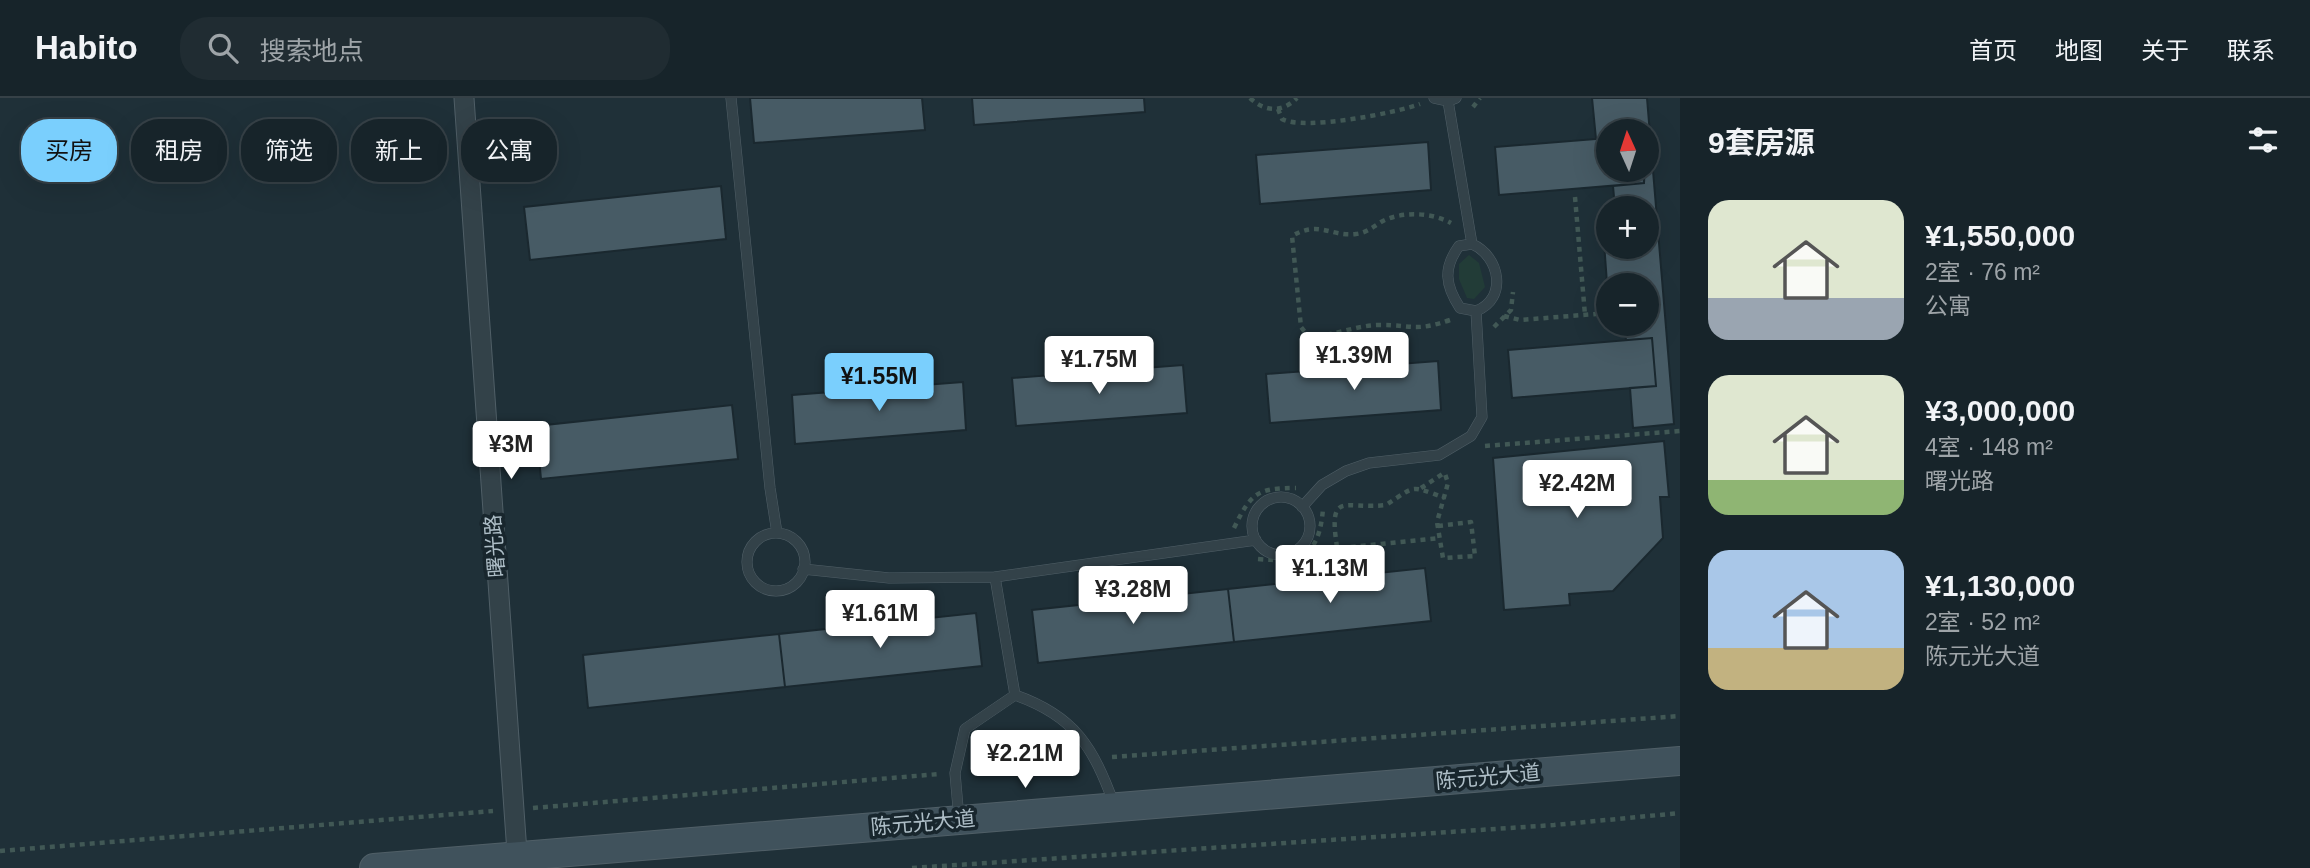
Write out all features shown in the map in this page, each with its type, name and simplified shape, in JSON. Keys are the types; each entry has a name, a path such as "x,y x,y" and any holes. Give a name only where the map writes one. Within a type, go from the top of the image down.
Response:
{"main road":[{"name":"陈元光大道","path":"374,868 517,862 959,820 1680,761"}],"street":[{"name":"曙光路","path":"464,98 517,862"}],"lane":[{"path":"731,98 770,488 777,533"},
{"path":"1426,100 1452,99 1472,244"},
{"path":"1472,244 1482,249 1490,258 1498,289 1493,300 1476,315 1460,308 1453,297 1448,273 1449,260 1459,246 1472,244"},
{"path":"1302,506 1322,485 1346,471 1369,463 1439,455 1471,436 1482,418 1476,315"},
{"path":"1282,497 1302,506 1310,523 1308,537 1300,548 1287,554 1273,554 1261,547 1256,540 1252,521 1258,508 1268,499 1282,497"},
{"path":"777,533 790,537 800,546 805,559 803,569 794,584 782,590 768,590 756,583 748,571 747,557 753,545 763,536 777,533"},
{"path":"803,569 889,578 995,577 1256,540"},
{"path":"995,577 1015,695"},
{"path":"959,820 956,773 965,729 992,708 1015,695 1044,705 1071,726 1097,758 1115,807"}],"path":[{"path":"1250,98 1260,107 1278,109 1297,98"},
{"path":"1465,118 1480,98"},
{"path":"1278,109 1282,119 1299,123 1383,116 1426,100 1429,109"},
{"path":"1575,197 1585,315"},
{"path":"1448,231 1451,213"},
{"path":"1451,223 1440,217 1401,215 1357,234 1323,227 1303,230 1293,236 1301,327 1308,336 1321,337 1379,325 1416,329 1437,327 1447,320 1476,315 1505,316 1520,320 1596,314"},
{"path":"1492,335 1493,327 1511,310 1513,289"},
{"path":"1444,313 1454,327"},
{"path":"1472,447 1680,430"},
{"path":"1337,547 1332,517 1338,508 1349,503 1386,505 1402,491 1422,488 1450,465"},
{"path":"1436,470 1444,470"},
{"path":"1438,526 1471,522 1475,556 1443,558 1438,526 1448,483 1444,470"},
{"path":"1231,532 1240,514 1256,493 1270,488 1302,488"},
{"path":"1422,488 1445,498"},
{"path":"1310,551 1317,543 1323,508 1331,499"},
{"path":"1248,558 1287,560 1310,551 1337,547 1440,538"},
{"path":"0,851 956,773 1097,758 1680,716"},
{"path":"912,868 1540,826 1680,813"}],"green space":[{"path":"1469,255 1479,263 1485,287 1474,299 1467,298 1459,279 1459,264"}],"building":[{"path":"750,98 922,98 925,130 754,143"},
{"path":"972,98 1144,98 1145,112 974,125"},
{"path":"1592,98 1647,98 1649,119 1596,119 1596,139"},
{"path":"1596,139 1596,182 1644,183 1499,195 1495,147"},
{"path":"1428,142 1431,190 1260,204 1256,155"},
{"path":"1654,182 1655,196 1614,196 1613,186"},
{"path":"721,186 726,239 530,260 524,207"},
{"path":"1659,243 1674,424 1633,428 1630,388 1656,386 1652,338 1626,340 1626,336 1659,336 1659,273 1606,273 1605,259 1659,259"},
{"path":"1652,338 1656,386 1512,398 1508,350"},
{"path":"1438,361 1441,410 1270,423 1266,374"},
{"path":"1183,365 1187,413 1016,426 1012,378"},
{"path":"963,382 966,430 795,444 792,395"},
{"path":"732,405 738,459 541,479 536,426"},
{"path":"1664,441 1669,497 1660,497 1663,538 1613,591 1569,594 1570,605 1504,610 1493,458"},
{"path":"1425,568 1431,621 1234,642 1228,589"},
{"path":"1228,589 1234,642 1038,663 1032,610"},
{"path":"976,613 982,666 785,687 779,634"},
{"path":"779,634 785,687 588,708 583,655"}]}
